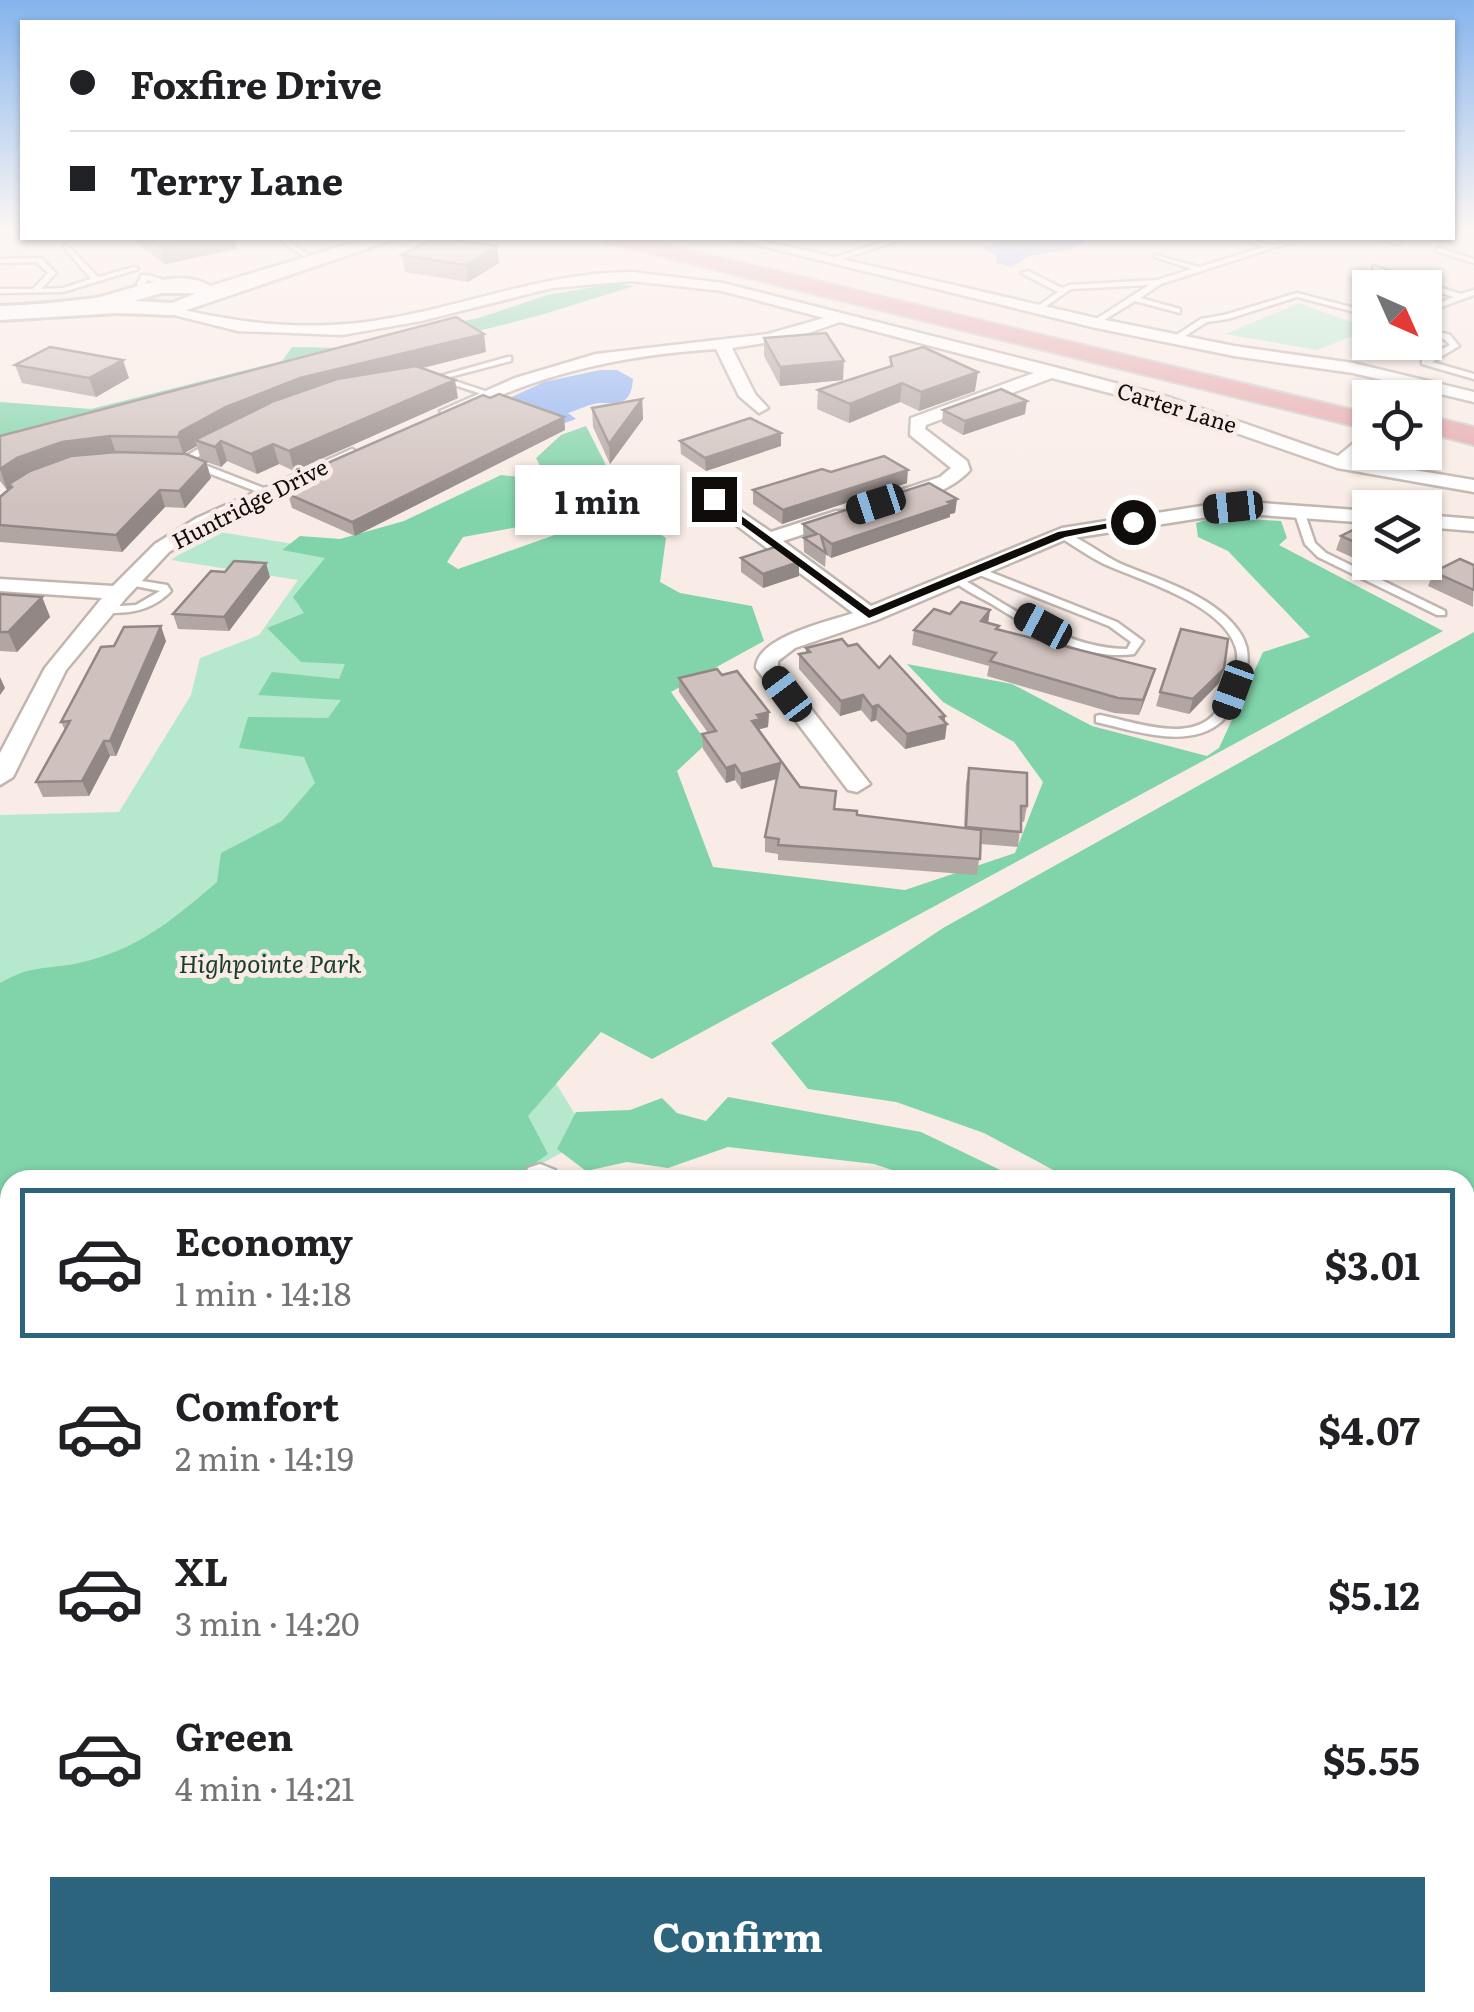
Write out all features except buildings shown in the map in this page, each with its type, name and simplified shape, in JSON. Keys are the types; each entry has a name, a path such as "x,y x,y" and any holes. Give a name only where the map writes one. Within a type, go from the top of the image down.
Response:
{"main road":[{"path":"954,321 1352,416"},
{"path":"1004,321 1352,406"},
{"path":"1442,432 1474,438"},
{"path":"1442,436 1474,448"}],"street":[{"name":"Carter Lane","path":"214,321 299,331 364,328 395,321"},
{"path":"224,321 232,326"},
{"path":"431,419 542,372 596,358 791,336 829,321"},
{"name":"Carter Lane","path":"848,321 1162,401 1344,464 1474,486"},
{"path":"1087,321 1374,380"},
{"path":"722,344 748,396 759,408"},
{"path":"770,539 948,481 961,470 960,464 916,430 918,422 1052,372"},
{"path":"1442,392 1474,397"},
{"name":"Huntridge Drive","path":"4,763 56,668 162,548 204,522 376,443"},
{"path":"1344,464 1352,451"},
{"path":"1344,464 1352,462"},
{"path":"714,499 869,614"},
{"path":"857,784 767,668 768,659 786,643 869,614 1062,534 1233,507 1352,515"},
{"path":"1442,523 1474,526"},
{"path":"0,585 117,595"}],"lane":[{"path":"1183,341 1192,325 1203,321"},
{"path":"1183,341 1219,321"},
{"path":"1442,336 1455,346 1442,353"},
{"path":"422,378 438,378 508,359"},
{"path":"1430,360 1426,362 1472,375"},
{"path":"438,378 486,394"},
{"path":"193,464 191,457 219,442"},
{"path":"177,463 193,464 266,492"},
{"path":"1299,511 1310,544 1322,555 1441,613"},
{"path":"1062,534 1097,557 1171,586 1222,622 1241,644 1244,662 1222,719 1195,734 1100,719"},
{"path":"966,574 1113,624 1137,641 1130,652 1116,654 1088,648 966,574"}],"green space":[{"path":"465,321 518,321 0,456 0,402 91,409 282,361 292,347 348,348"},
{"path":"1256,321 1352,322 1352,336 1317,350 1225,334"},
{"path":"586,426 607,467 627,478 621,501 583,515 463,537 447,562 458,569 623,511 666,538 660,582 680,593 752,606 764,641 671,692 707,743 677,771 713,867 905,890 1015,853 1043,782 1014,742 943,702 907,664 1012,684 1092,726 1207,756 1219,748 1263,652 1310,637 1228,551 1198,537 1196,523 1216,517 1281,521 1287,538 1279,545 1443,631 652,1059 601,1032 528,1116 548,1154 525,1170 0,1170 0,983 35,969 110,954 158,929 217,882 221,853 282,821 315,783 304,757 239,748 248,717 328,718 341,700 258,695 272,672 339,679 345,664 301,662 267,628 304,613 293,597 325,558 282,550 300,536 340,539 404,521 501,475 526,478 543,472 536,458 561,435"},
{"name":"Highpointe Park","path":"214,531 450,570 485,968 589,1137 531,1170 0,1170 0,815 119,812 191,695 200,658 259,635 298,580 171,560"},
{"path":"1474,632 1474,1170 1053,1170 984,1133 896,1102 808,1089 771,1043 943,928"},
{"path":"728,1097 921,1132 1000,1170 892,1170 874,1164 728,1147 668,1168 627,1162 585,1170 557,1149 576,1112 630,1110 662,1098 677,1113 706,1121"}],"water":[{"path":"617,370 633,379 628,398 568,413 576,419 556,426 501,402 544,382"}],"route":[{"path":"714,499 869,614 1062,534 1133,522"}]}
